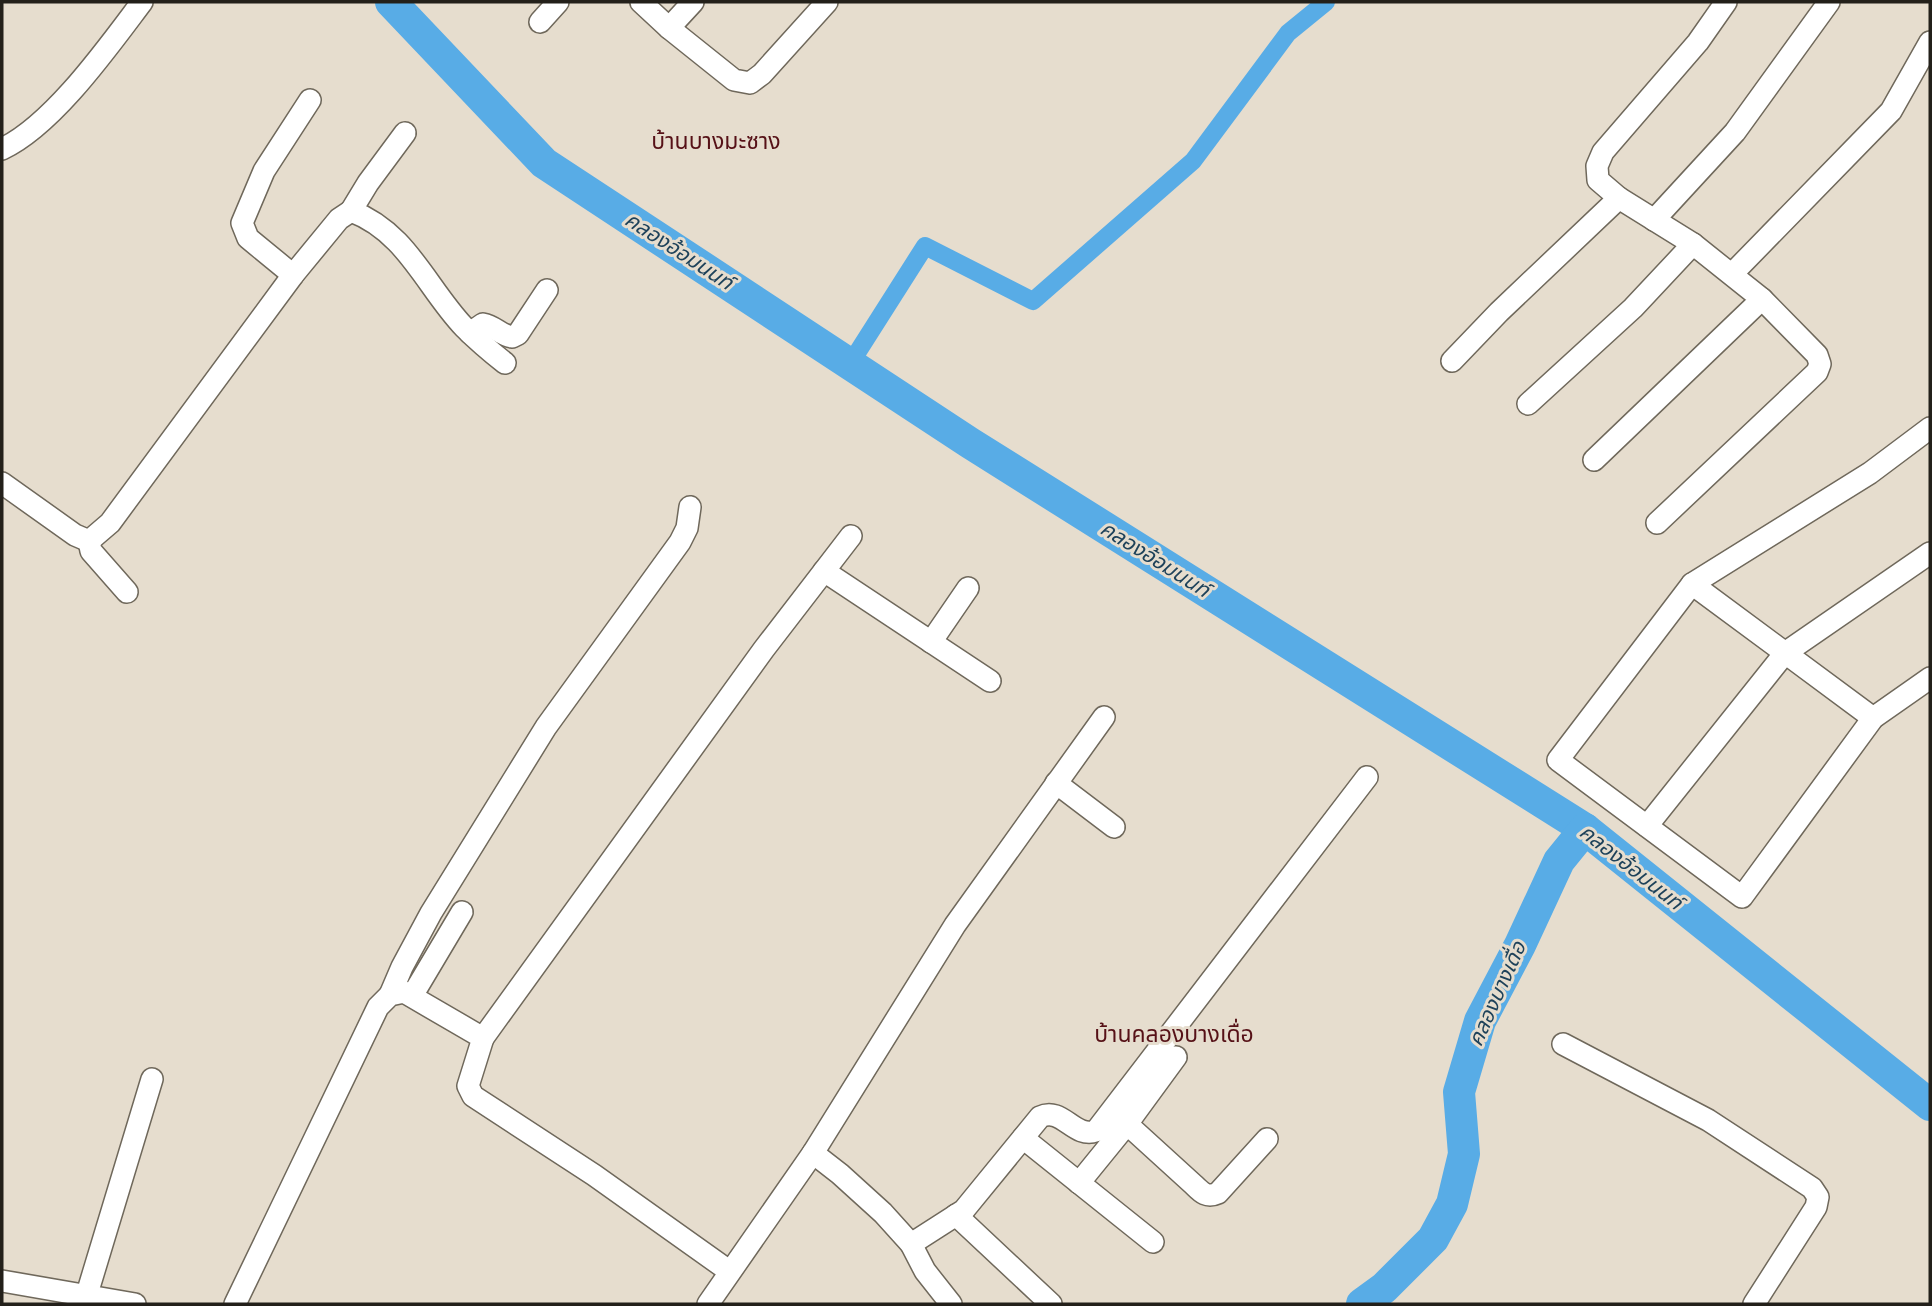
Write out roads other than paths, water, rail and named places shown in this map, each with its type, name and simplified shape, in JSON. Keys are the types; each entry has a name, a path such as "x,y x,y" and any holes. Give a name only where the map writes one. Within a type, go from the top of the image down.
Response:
{"street":[{"path":"540,22 558,2"},
{"path":"641,2 669,29 734,80 750,83 762,74 827,2"},
{"path":"669,29 693,2"},
{"path":"1657,523 1816,372 1820,364 1817,355 1762,299 1732,274 1693,244 1619,198 1598,180 1597,166 1604,152 1698,42 1726,2"},
{"path":"1654,220 1735,132 1829,2"},
{"path":"2,149 16,142 57,106 119,36 136,4"},
{"path":"1732,274 1891,111 1930,42"},
{"path":"293,275 248,238 242,223 264,171 310,100"},
{"path":"89,541 110,523 293,275 339,219 351,211 405,133"},
{"path":"1452,361 1499,312 1619,198"},
{"path":"351,211 368,218 390,233 470,333 505,363"},
{"path":"1528,404 1633,308 1693,244"},
{"path":"470,333 483,324 493,326 502,335 512,337 518,334 547,290"},
{"path":"1594,460 1762,299"},
{"path":"1930,428 1870,472 1692,584 1558,760 1742,897 1873,718 1930,678"},
{"path":"2,483 75,535 89,541"},
{"path":"235,1304 377,1007 390,995 431,913 546,727 680,542 687,528 691,508"},
{"path":"729,1271 594,1175 473,1096 468,1086 483,1038 764,649 851,536"},
{"path":"89,541 91,551 127,592"},
{"path":"1647,827 1785,653 1930,553"},
{"path":"824,571 990,681"},
{"path":"1692,584 1873,718"},
{"path":"931,642 968,588"},
{"path":"708,1304 813,1153 955,925 1104,716"},
{"path":"911,1244 964,1210 1040,1117 1047,1114 1056,1115 1082,1132 1088,1134 1096,1131 1367,777"},
{"path":"1056,783 1114,827"},
{"path":"412,996 462,912"},
{"path":"390,995 404,992 483,1038"},
{"path":"1563,1044 1708,1120 1812,1188 1818,1198 1816,1207 1754,1304"},
{"path":"1079,1183 1127,1124 1175,1057"},
{"path":"87,1294 152,1079"},
{"path":"1127,1124 1205,1195 1212,1196 1218,1193 1267,1139"},
{"path":"1023,1139 1153,1242"},
{"path":"813,1153 883,1213 911,1244 925,1271 951,1304"},
{"path":"956,1215 1051,1304"},
{"path":"2,1281 135,1304"}],"waterway":[{"name":"คลองอ้อมนนท์","path":"391,2 544,163 970,443 1585,829 1930,1105"},
{"path":"850,364 925,246 1033,301 1193,161 1288,33 1326,2"},
{"name":"คลองบางเดื่อ","path":"1362,1304 1384,1288 1433,1239 1452,1204 1464,1154 1459,1092 1480,1021 1520,945 1559,861 1585,829"}],"district":[{"name":"บ้านบางมะซาง","path":"716,141"},
{"name":"บ้านคลองบางเดื่อ","path":"1174,1034"}]}
